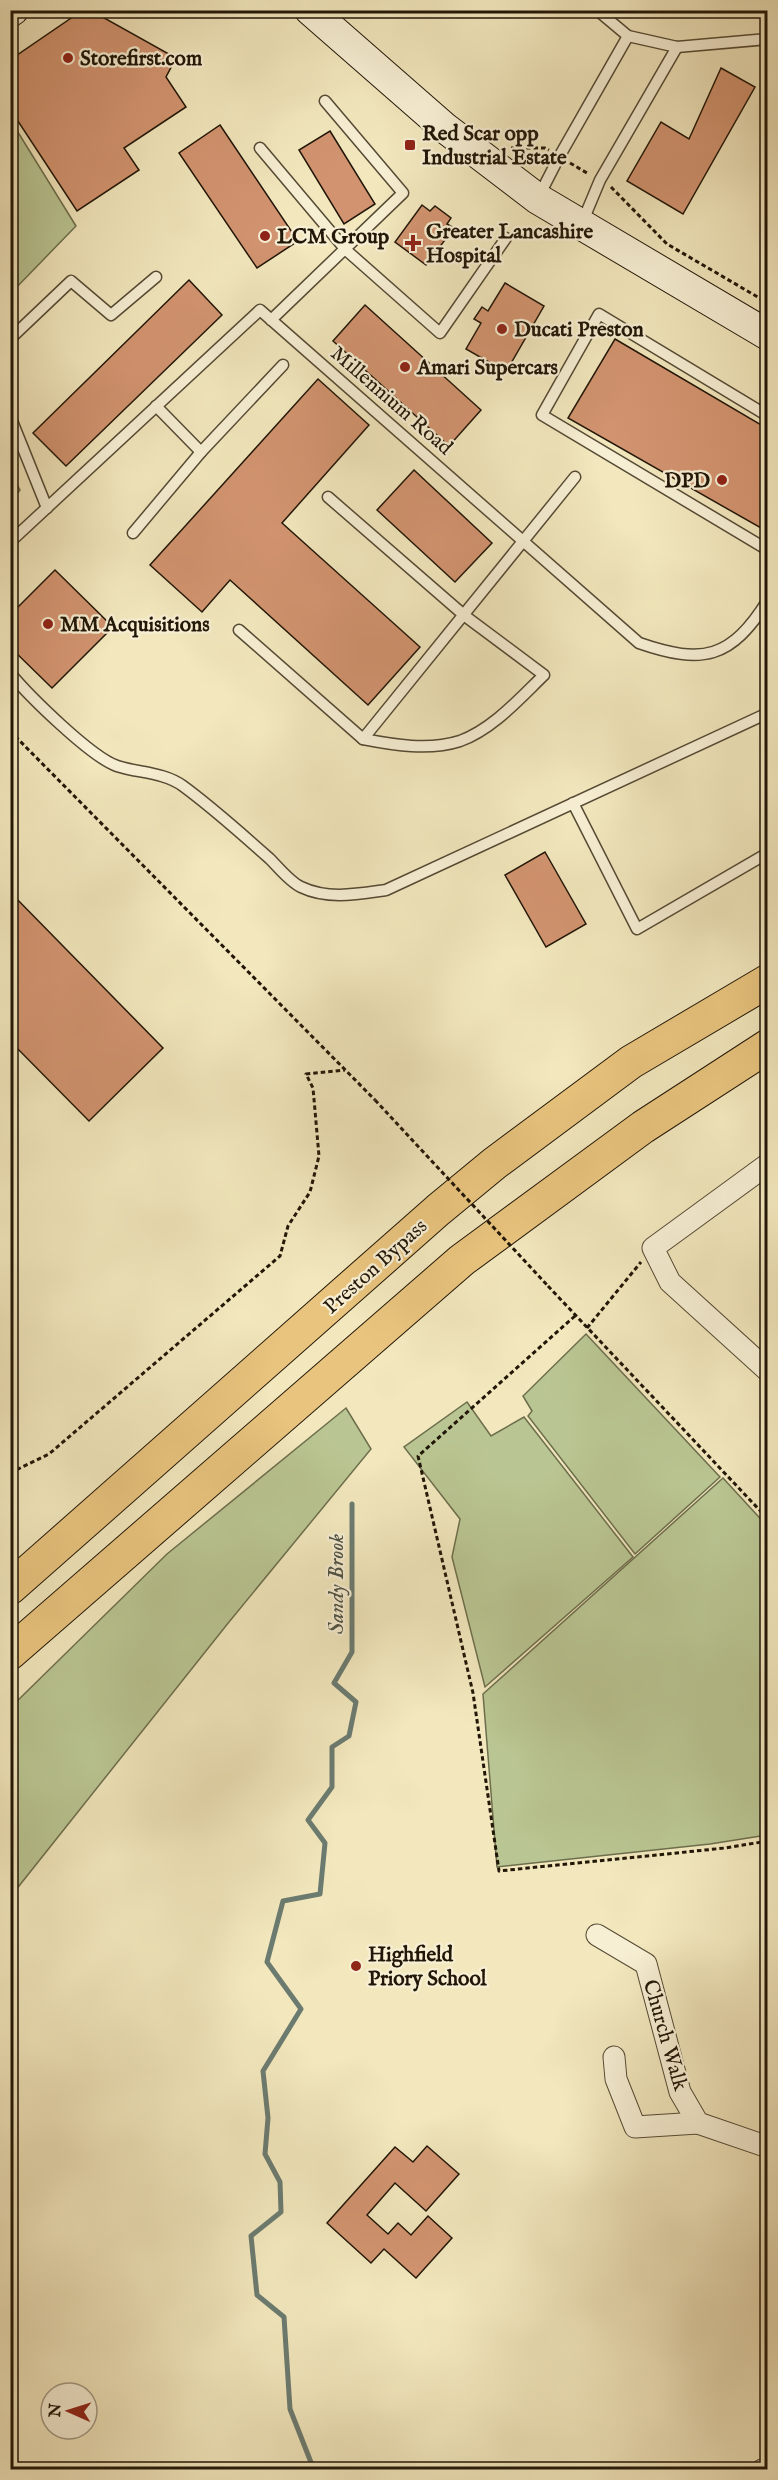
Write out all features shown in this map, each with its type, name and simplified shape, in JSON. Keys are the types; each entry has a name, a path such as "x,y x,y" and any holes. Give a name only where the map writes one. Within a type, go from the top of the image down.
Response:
{"highway":[{"name":"Preston Bypass","path":"10,1588 438,1210 495,1163 631,1062 768,981"},
{"path":"10,1653 462,1260 643,1127 768,1046"}],"main road":[{"path":"310,11 445,129 538,199 768,335"}],"street":[{"path":"768,1164 653,1248 670,1282 768,1371"},
{"name":"Church Walk","path":"597,1935 646,1964 680,2092 699,2123"},
{"path":"614,2057 616,2079 635,2127 699,2123 768,2147"},
{"path":"762,2469 768,2469"}],"lane":[{"path":"597,10 628,36 677,47 768,39"},
{"path":"538,199 559,157 628,36"},
{"path":"582,224 600,180 677,47"},
{"path":"10,542 260,310 271,320 403,193 325,100"},
{"path":"261,148 346,250 440,333 506,238"},
{"path":"10,339 71,281 111,315 156,277"},
{"path":"768,416 599,314 542,415 768,550"},
{"name":"Millennium Road","path":"271,320 639,643 672,654 700,657 722,648 744,634 768,600"},
{"path":"133,533 201,453 283,365"},
{"path":"156,406 201,453"},
{"path":"10,416 47,508"},
{"path":"363,739 465,616 575,477"},
{"path":"239,630 363,739 409,746 429,746 461,741 494,721 544,675 465,616 328,498"},
{"path":"10,674 24,691 89,748 116,766 152,773 180,783 218,813 299,886 320,894 346,896 386,890 768,714"},
{"path":"573,803 637,929 768,853"}],"path":[{"path":"10,731 375,1100 575,1316 768,1519"},
{"path":"10,1473 49,1454 280,1256 288,1226 310,1192 319,1156 313,1088 306,1074 345,1070"},
{"path":"587,1328 653,1248"},
{"path":"575,1316 418,1456 473,1693 500,1871 725,1848 768,1841"}],"green space":[{"path":"11,121 76,226 10,293"},
{"path":"10,471 20,490 11,503 10,503"},
{"path":"586,1334 720,1477 635,1554 528,1416 532,1411 523,1396"},
{"path":"467,1402 491,1436 524,1417 633,1557 485,1687 452,1557 460,1519 404,1447"},
{"path":"346,1408 371,1449 229,1622 11,1896 11,1707 167,1554"},
{"path":"723,1478 767,1526 767,1835 710,1844 497,1867 483,1694"}],"building":[{"path":"83,10 90,10 176,58 166,77 186,107 124,148 139,170 77,211 10,109 10,60"},
{"path":"721,68 755,87 683,214 627,181 661,122 689,139"},
{"path":"220,125 298,241 257,268 179,153"},
{"path":"330,131 375,204 344,224 299,150"},
{"path":"422,205 430,211 435,206 451,218 447,224 454,228 426,265 395,242"},
{"path":"189,280 222,315 66,466 33,433"},
{"path":"505,283 544,306 506,372 466,349 481,323 474,319 482,307 488,311"},
{"path":"365,305 481,410 449,446 333,341"},
{"name":"DPD","path":"615,339 768,429 768,532 568,418"},
{"path":"318,379 369,425 282,523 420,647 368,705 230,580 202,612 150,565"},
{"path":"414,470 492,543 455,582 377,510"},
{"path":"55,570 113,627 52,688 10,647 10,615"},
{"path":"545,852 586,924 546,947 505,875"},
{"path":"10,892 163,1048 89,1121 10,1041"},
{"path":"427,2146 459,2174 426,2211 395,2183 367,2215 388,2234 398,2223 411,2235 428,2216 452,2238 416,2278 384,2249 371,2263 327,2223 395,2147 413,2162"}],"waterway":[{"name":"Sandy Brook","path":"314,2470 290,2409 284,2317 257,2295 251,2236 281,2212 280,2182 265,2154 268,2118 263,2071 301,2009 267,1962 283,1901 320,1894 325,1843 308,1820 332,1787 332,1747 349,1736 356,1702 334,1683 352,1652 352,1504"}],"place":[{"name":"Storefirst.com","path":"68,58"},
{"name":"Red Scar opp Industrial Estate","path":"410,145"},
{"name":"LCM Group","path":"265,236"},
{"name":"Greater Lancashire Hospital","path":"413,243"},
{"name":"Ducati Preston","path":"502,329"},
{"name":"Amari Supercars","path":"405,367"},
{"name":"DPD","path":"722,480"},
{"name":"MM Acquisitions","path":"48,624"},
{"name":"Highfield Priory School","path":"356,1966"}]}
